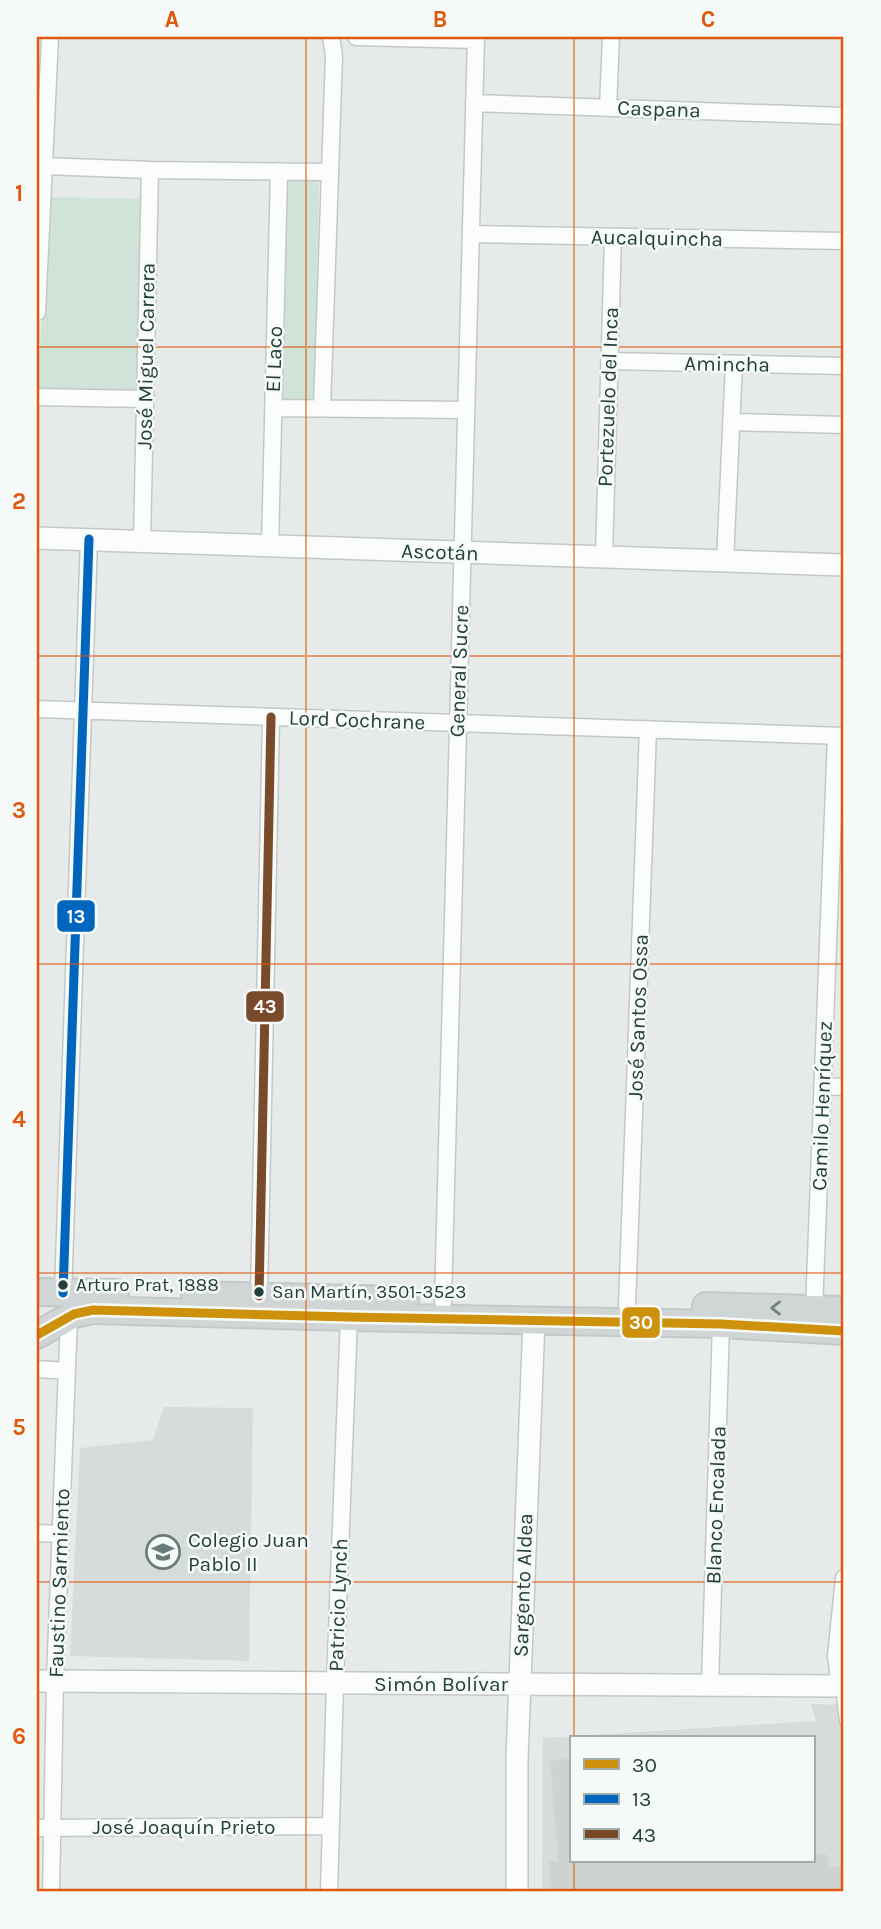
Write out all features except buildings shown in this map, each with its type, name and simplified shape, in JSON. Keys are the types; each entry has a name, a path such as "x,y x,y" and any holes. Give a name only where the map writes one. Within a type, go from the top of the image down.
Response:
{"main road":[{"path":"37,1292 83,1310 721,1324 844,1331"},
{"path":"37,1335 66,1304 259,1296 844,1310"}],"street":[{"path":"37,312 50,37"},
{"path":"321,408 334,56 331,37"},
{"path":"356,37 476,38"},
{"path":"608,107 611,37"},
{"name":"General Sucre","path":"443,1302 476,38"},
{"name":"Caspana","path":"474,103 844,117"},
{"path":"44,166 330,172"},
{"name":"José Miguel Carrera","path":"142,542 150,170"},
{"name":"El Laco","path":"270,547 279,171"},
{"name":"Aucalquincha","path":"471,234 844,241"},
{"name":"Portezuelo del Inca","path":"604,557 613,237"},
{"name":"Amincha","path":"609,361 844,366"},
{"path":"725,561 734,364"},
{"path":"37,397 144,399"},
{"path":"273,408 466,410"},
{"path":"731,422 844,425"},
{"name":"Ascotán","path":"37,538 844,565"},
{"name":"Faustino Sarmiento","path":"51,1892 45,1828 46,1681 61,1534 89,539"},
{"name":"Lord Cochrane","path":"37,709 840,736"},
{"path":"259,1296 271,717"},
{"name":"José Santos Ossa","path":"627,1305 648,729"},
{"name":"Camilo Henríquez","path":"814,1309 822,1086 840,736"},
{"path":"822,1086 844,1087"},
{"name":"Patricio Lynch","path":"329,1892 349,1317"},
{"name":"Sargento Aldea","path":"517,1892 519,1684 534,1320"},
{"name":"Blanco Encalada","path":"710,1685 721,1324"},
{"path":"37,1369 67,1371"},
{"path":"37,1533 61,1534"},
{"path":"842,1686 836,1656 844,1578"},
{"name":"Simón Bolívar","path":"46,1681 842,1686"},
{"name":"José Joaquín Prieto","path":"45,1828 331,1826"}],"lane":[{"path":"842,1686 844,1721"}],"shaded area":[{"name":"Colegio Juan Pablo II","path":"164,1407 253,1408 249,1661 70,1656 80,1448 153,1440"},
{"path":"811,1704 844,1705 844,1892 542,1892 543,1738 570,1736 570,1862 814,1862 814,1736 575,1736 816,1721"}],"green space":[{"path":"286,176 319,177 315,401 278,401"},
{"path":"50,197 145,199 136,393 37,391"}],"transit line":[{"name":"13","path":"63,1293 89,539"},
{"name":"43","path":"259,1296 271,717"},
{"name":"30","path":"37,1335 74,1314 93,1310 721,1324 844,1331"}],"place":[{"name":"Arturo Prat, 1888","path":"63,1285"},
{"name":"San Martín, 3501-3523","path":"259,1292"},
{"name":"Colegio Juan Pablo II","path":"163,1552"}]}
